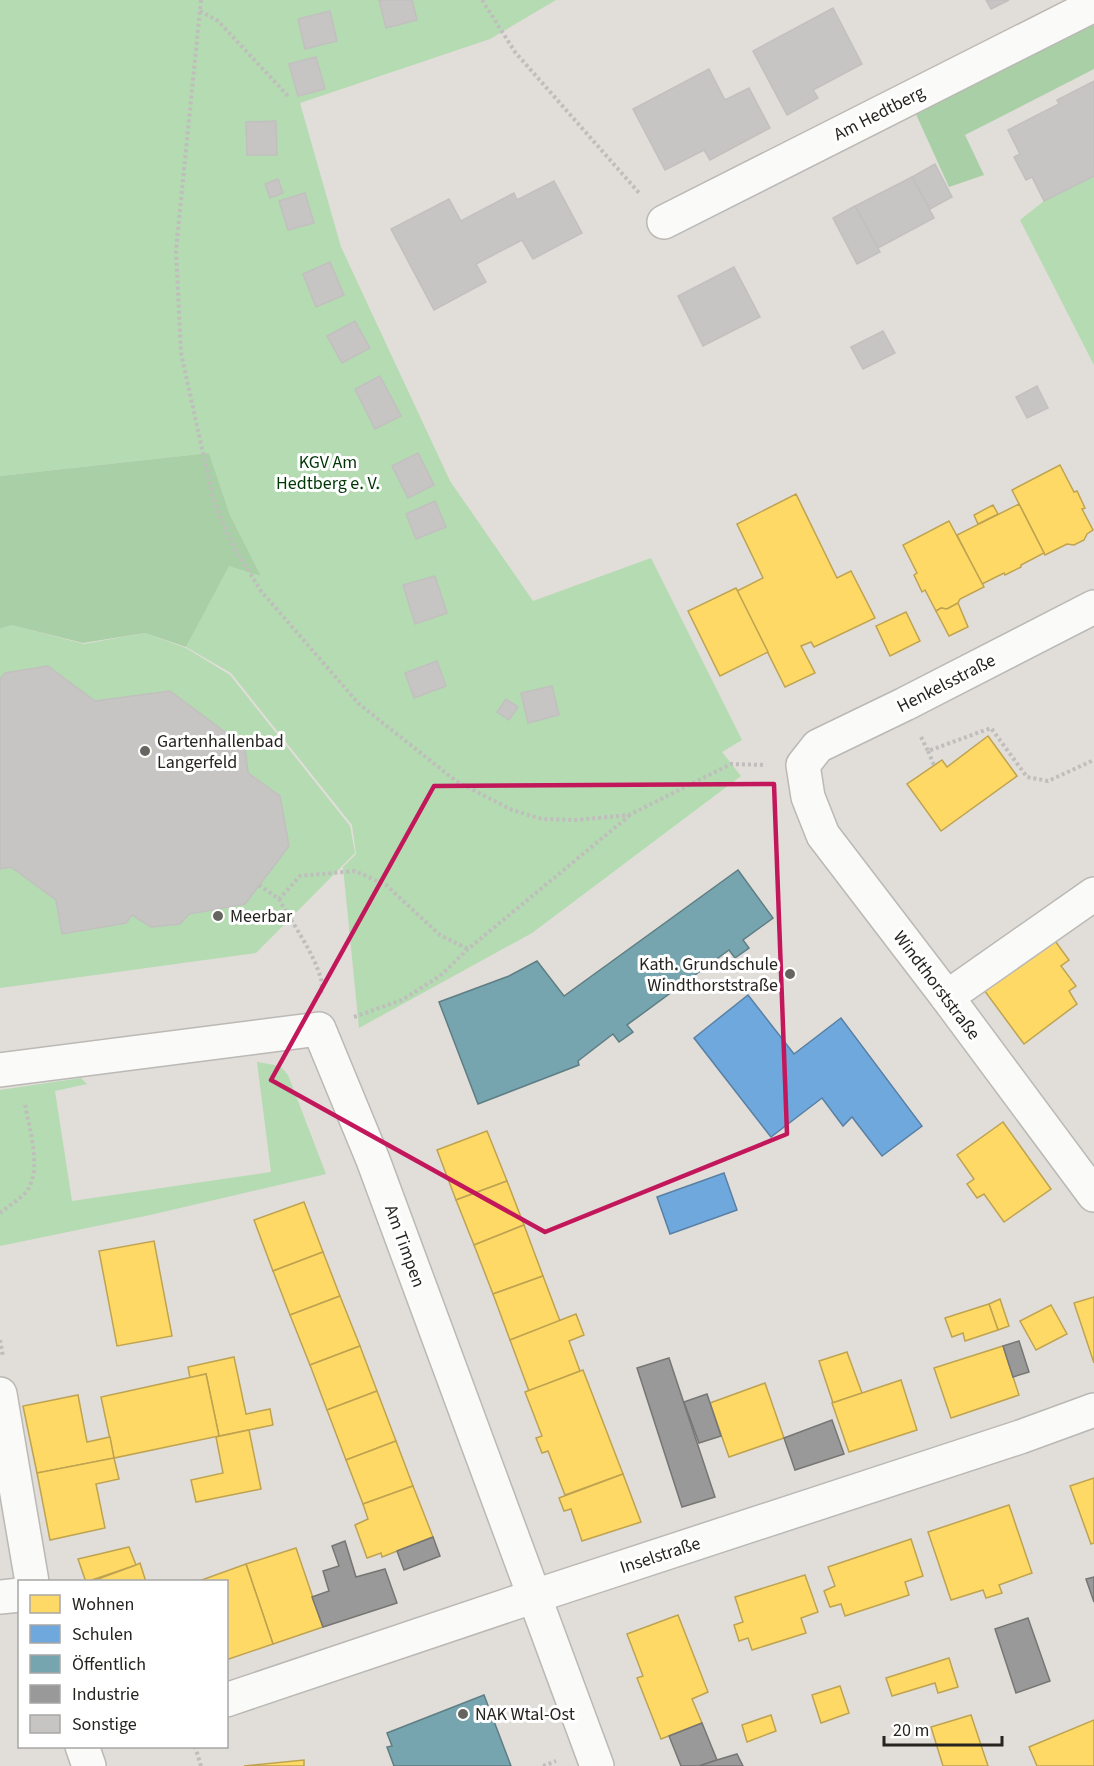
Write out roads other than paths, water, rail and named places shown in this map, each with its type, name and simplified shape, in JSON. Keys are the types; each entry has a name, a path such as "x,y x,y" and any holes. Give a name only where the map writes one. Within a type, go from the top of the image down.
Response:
{"street":[{"name":"Am Hedtberg","path":"664,222 1094,5"},
{"name":"Henkelsstraße","path":"803,765 818,746 1094,607"},
{"name":"Windthorststraße","path":"803,765 808,797 823,835 1094,1195"},
{"path":"947,997 1094,894"},
{"name":"Am Timpen","path":"10,1069 320,1029 373,1160 597,1766"},
{"path":"0,1394 32,1580"},
{"name":"Inselstraße","path":"228,1699 1009,1441 1094,1410"},
{"path":"0,1597 18,1595"}],"place":[{"name":"Gartenhallenbad Langerfeld","path":"145,751"},
{"name":"Meerbar","path":"218,916"},
{"name":"Kath. Grundschule Windthorststraße","path":"790,974"},
{"name":"NAK Wtal-Ost","path":"463,1714"}],"park label":[{"name":"KGV Am Hedtberg e. V.","path":"328,472"}]}
